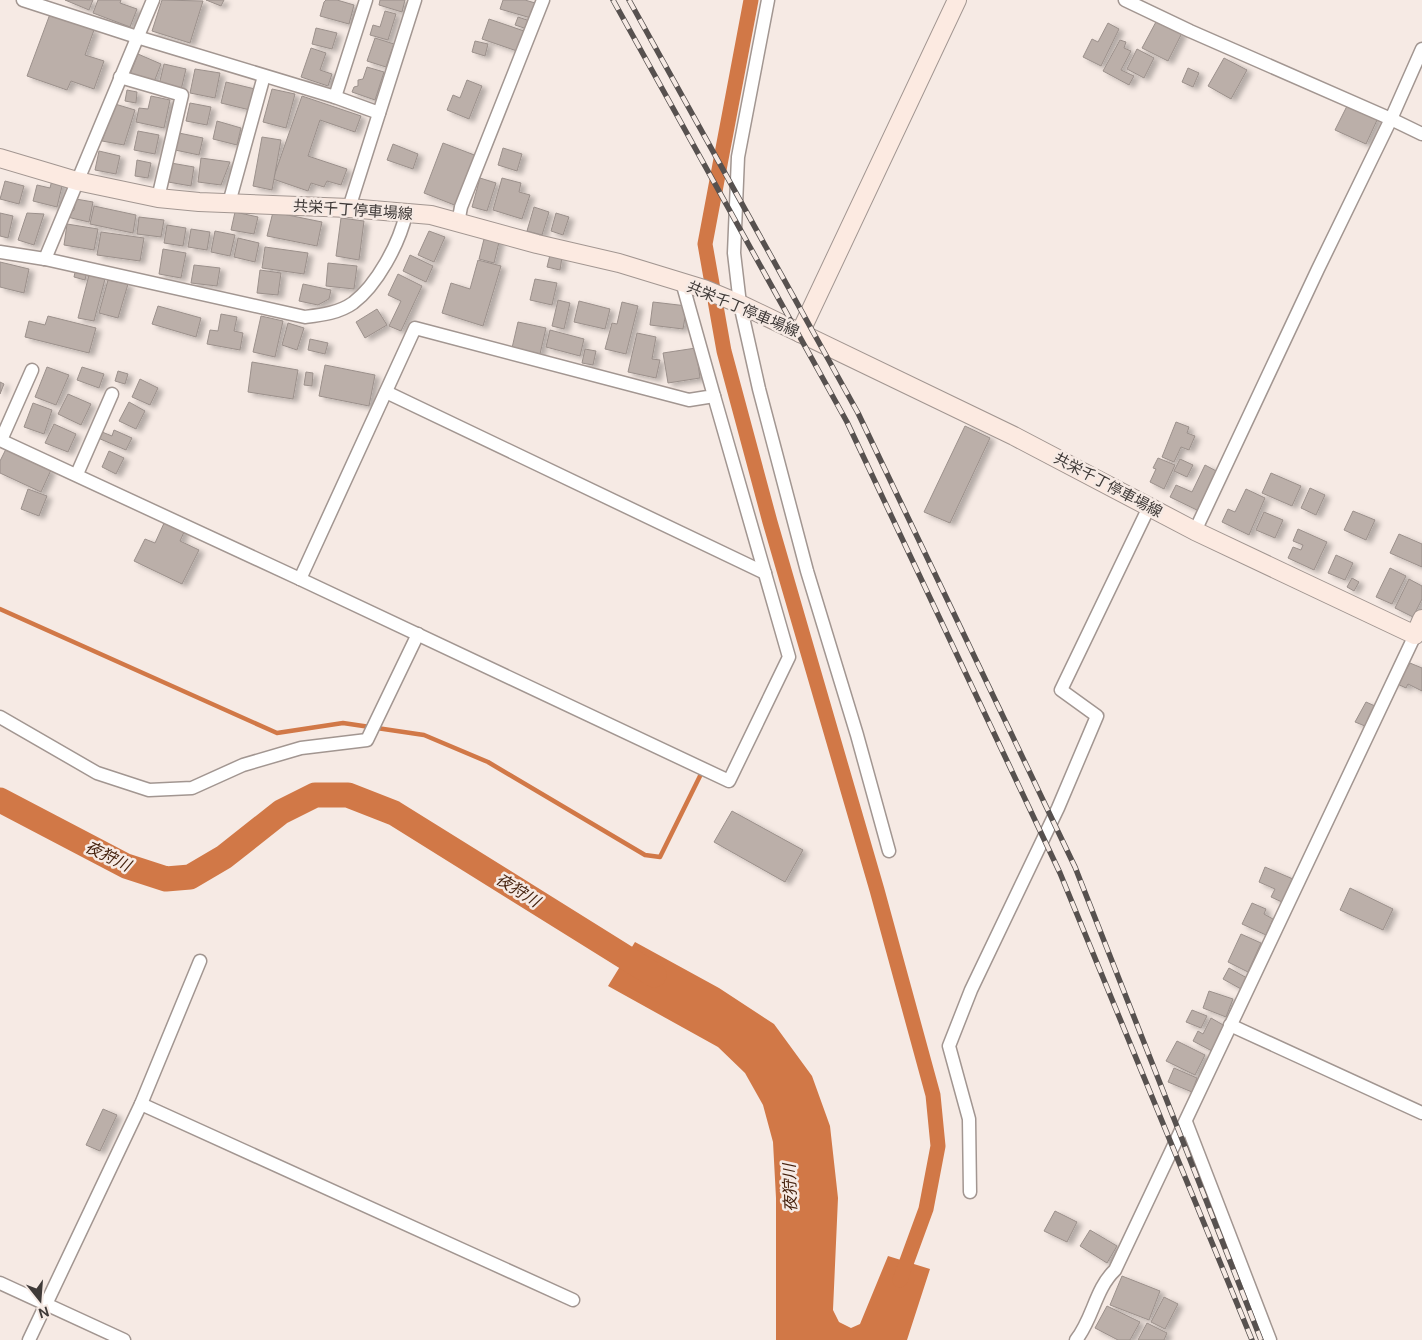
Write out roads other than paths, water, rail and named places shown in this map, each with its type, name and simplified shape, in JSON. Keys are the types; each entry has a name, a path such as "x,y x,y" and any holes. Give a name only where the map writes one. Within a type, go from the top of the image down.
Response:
{"main road":[{"path":"800,333 957,0"},
{"name":"共栄千丁停車場線","path":"0,158 77,181 158,198 349,208 431,215 619,263 704,289 740,304 1014,436 1195,531 1420,631"}],"street":[{"path":"23,0 380,112"},
{"path":"45,259 153,0"},
{"path":"335,97 366,0"},
{"path":"349,208 415,0"},
{"path":"458,223 460,208 543,0"},
{"path":"768,0 738,157 734,252 740,304 759,389 804,562 857,735 889,851"},
{"path":"1125,0 1190,31 1422,134"},
{"path":"1195,531 1391,119 1422,49"},
{"path":"229,203 264,76"},
{"path":"120,77 182,95 158,198"},
{"path":"0,252 45,259 305,317 328,314 352,304 366,290 384,266 404,224 406,214"},
{"path":"32,370 1,440 300,578 729,781 789,657 682,282"},
{"path":"300,578 414,328 689,400 714,396"},
{"path":"386,392 765,572"},
{"path":"77,474 112,394"},
{"path":"970,1192 970,1119 949,1046 971,990 1058,808 1097,716 1061,690 1149,507"},
{"path":"1076,1340 1082,1332 1106,1279 1115,1270 1230,1025 1420,631"},
{"path":"0,717 97,773 148,790 192,788 243,765 301,748 367,740 418,634"},
{"path":"29,1340 141,1104 200,961"},
{"path":"1230,1025 1422,1113"},
{"path":"141,1104 573,1300"},
{"path":"1186,1122 1270,1340"},
{"path":"0,1283 124,1340"}],"water":[{"path":"635,942 719,988 774,1024 812,1076 830,1126 838,1198 833,1310 839,1322 851,1328 860,1324 888,1256 930,1269 907,1340 776,1340 776,1198 773,1142 763,1105 745,1073 718,1047 608,986"}],"waterway":[{"path":"751,0 705,244 724,351 770,522 877,890 933,1095 938,1146 926,1209 900,1280"},
{"path":"0,609 277,733 343,723 424,735 488,762 645,855 660,857 700,776"},
{"name":"夜狩川","path":"0,800 126,866 166,879 190,877 224,857 281,812 315,795 348,795 394,813 654,975"}],"railway":[{"path":"613,0 847,422 1060,873 1252,1340"},
{"path":"629,0 858,413 1075,867 1261,1340"}]}
